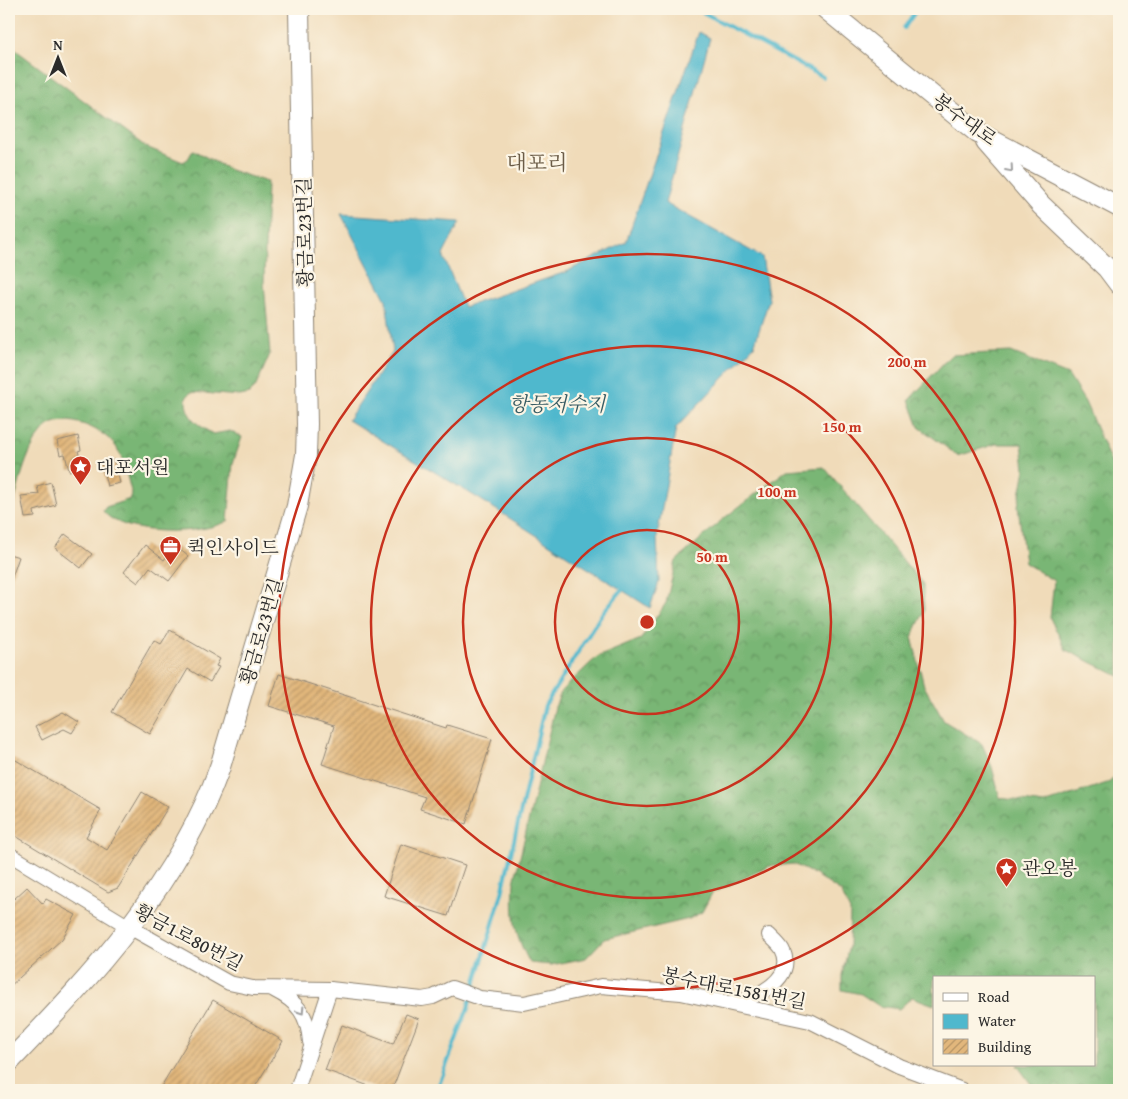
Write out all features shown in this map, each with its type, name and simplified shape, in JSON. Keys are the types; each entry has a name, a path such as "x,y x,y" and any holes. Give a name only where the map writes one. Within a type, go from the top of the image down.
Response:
{"street":[{"name":"황금로23번길","path":"9,1062 83,983 130,928 182,852 212,791 235,720 302,480 307,424 299,9"},
{"name":"봉수대로","path":"826,9 978,132 1119,207"},
{"path":"978,132 1041,205 1107,268 1119,284"},
{"name":"황금1로80번길","path":"9,854 130,928 229,982 253,988 330,989 422,999 433,997 448,989 457,988"},
{"path":"734,1005 769,990 782,973 785,961 782,949 769,935"},
{"name":"봉수대로1581번길","path":"457,988 480,998 524,1003 601,986 681,993 810,1021 899,1066 962,1090"},
{"path":"272,988 288,997 300,1008 307,1021 311,1048"},
{"path":"297,1090 330,989"}],"green space":[{"path":"9,45 146,147 183,162 188,159 193,150 230,170 267,182 264,283 270,354 255,388 249,394 240,396 191,392 186,398 186,405 190,415 202,427 213,434 230,431 242,437 233,463 228,521 216,526 200,529 163,531 127,526 113,519 103,511 106,507 130,499 132,495 118,450 113,443 96,430 74,422 63,421 53,423 38,437 24,466 13,507 9,505"},
{"path":"1011,352 1068,375 1085,402 1119,481 1119,676 1066,650 1050,618 1054,581 1025,563 1018,506 1025,469 1022,444 996,444 958,456 919,427 909,400 951,355"},
{"path":"824,467 923,584 924,612 912,637 924,686 944,721 982,744 992,767 1000,798 1044,804 1110,782 1119,771 1119,1090 1043,1090 1031,1084 1018,1066 1096,1066 1096,976 933,976 933,1005 912,997 899,1009 879,1006 861,994 842,990 842,975 849,946 850,911 841,892 814,874 793,864 770,866 712,893 702,912 689,919 604,939 586,958 551,965 530,963 520,943 515,924 513,905 514,883 555,707 562,690 597,657 641,639 666,603 676,561 723,519 787,470"}],"water":[{"name":"항동저수지","path":"699,32 710,38 665,203 762,257 769,300 754,346 676,428 657,537 659,582 650,608 481,500 348,420 393,352 386,300 341,214 460,222 443,255 464,307 566,272 626,242"}],"building":[{"path":"78,436 81,450 78,451 83,467 69,471 65,454 60,455 57,441"},
{"path":"114,460 120,483 107,486 101,463"},
{"path":"51,482 56,505 34,511 35,517 25,518 21,496 39,494 37,486"},
{"path":"65,534 92,554 81,568 55,548"},
{"path":"145,545 164,560 175,546 188,556 169,581 150,567 138,583 124,572"},
{"path":"9,554 19,557 10,583 9,583"},
{"path":"170,630 220,659 216,666 219,667 210,682 188,669 150,734 112,712 154,640 161,644"},
{"path":"279,674 446,728 447,725 492,739 466,824 420,809 425,797 322,764 334,726 269,706"},
{"path":"63,712 79,722 72,733 64,729 42,740 35,727"},
{"path":"9,756 101,810 86,837 107,850 142,792 168,807 118,888 108,892 9,832"},
{"path":"401,844 465,865 448,916 384,896"},
{"path":"27,887 43,904 46,899 76,915 62,939 9,987 9,893 14,899"},
{"path":"213,1000 283,1041 253,1090 159,1090"},
{"path":"406,1014 419,1019 392,1090 380,1090 325,1070 342,1025 393,1044"}],"waterway":[{"path":"697,9 823,77"},
{"path":"904,28 917,9"},
{"path":"437,1090 468,1008 502,893 545,705 603,612 622,590"}],"place":[{"name":"대포서원","path":"80,486"},
{"name":"퀵인사이드","path":"171,566"},
{"name":"관오봉","path":"1006,887"}],"district":[{"name":"대포리","path":"537,163"}]}
